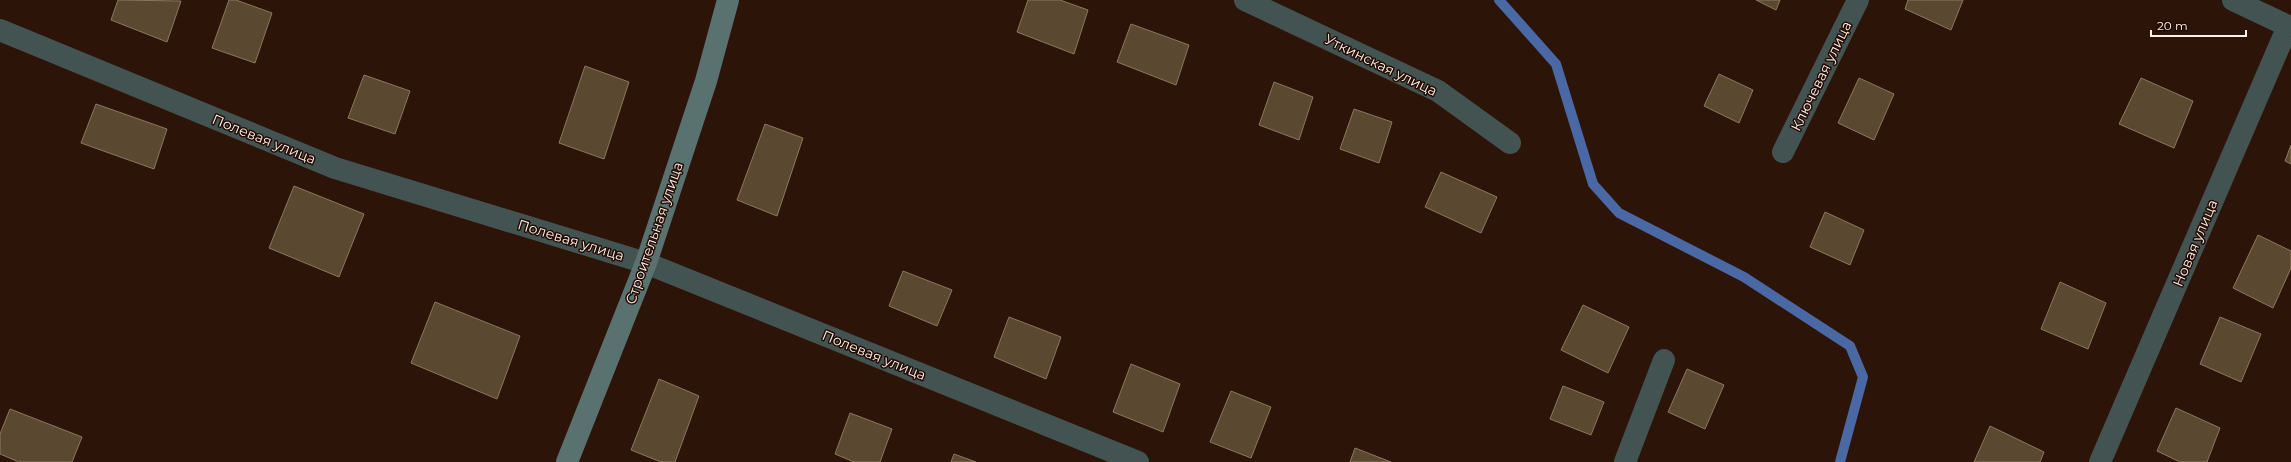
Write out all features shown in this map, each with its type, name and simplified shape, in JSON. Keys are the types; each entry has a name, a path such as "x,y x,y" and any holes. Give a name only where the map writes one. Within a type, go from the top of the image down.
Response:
{"street":[{"name":"Строительная улица","path":"567,462 646,263 706,81 728,0"},
{"name":"Уткинская улица","path":"1245,0 1438,91 1510,143"},
{"name":"Ключевая улица","path":"1783,152 1858,0"},
{"path":"2233,0 2289,26"},
{"name":"Новая улица","path":"2100,462 2289,26"},
{"name":"Полевая улица","path":"0,30 335,168 646,263 1138,462"},
{"path":"1625,462 1664,360"}],"building":[{"path":"118,0 181,1 167,42 111,20"},
{"path":"229,0 236,0 272,13 255,63 212,48"},
{"path":"1028,0 1060,0 1088,10 1074,54 1017,32"},
{"path":"1756,0 1780,0 1776,10"},
{"path":"1908,0 1963,0 1951,30 1905,9"},
{"path":"1131,24 1189,45 1176,85 1117,62"},
{"path":"585,66 629,82 604,159 559,143"},
{"path":"1719,74 1753,90 1739,123 1704,106"},
{"path":"364,75 410,91 395,134 348,118"},
{"path":"1859,78 1894,94 1874,140 1838,123"},
{"path":"2141,78 2193,101 2174,148 2119,124"},
{"path":"1274,82 1313,97 1299,140 1259,125"},
{"path":"96,104 167,129 154,169 81,143"},
{"path":"1354,109 1392,122 1379,163 1340,149"},
{"path":"765,124 803,138 777,216 737,200"},
{"path":"2291,145 2291,164 2285,161"},
{"path":"1441,172 1497,197 1481,233 1425,207"},
{"path":"294,186 364,214 339,277 269,248"},
{"path":"1825,212 1864,230 1850,265 1810,247"},
{"path":"2258,235 2291,251 2291,268 2273,308 2233,288"},
{"path":"903,271 952,290 937,326 889,306"},
{"path":"2060,282 2106,303 2088,349 2041,329"},
{"path":"435,302 520,336 497,399 411,363"},
{"path":"1583,305 1629,327 1608,373 1561,350"},
{"path":"1009,317 1061,337 1046,379 994,357"},
{"path":"2220,317 2261,334 2241,382 2200,364"},
{"path":"1131,364 1180,384 1163,432 1113,412"},
{"path":"1687,369 1724,385 1705,429 1668,412"},
{"path":"659,379 699,396 675,462 661,462 631,450"},
{"path":"1563,386 1604,402 1591,435 1550,419"},
{"path":"1231,391 1271,407 1251,458 1210,442"},
{"path":"2176,408 2220,428 2207,462 2180,462 2157,451"},
{"path":"10,409 82,437 72,462 19,462 0,454 0,434"},
{"path":"850,413 892,429 880,462 854,462 835,454"},
{"path":"1990,426 2044,452 2040,462 1974,462"},
{"path":"1355,448 1391,462 1350,462"},
{"path":"954,454 976,462 951,462"}],"waterway":[{"path":"1499,0 1556,64 1593,184 1619,213 1744,277 1850,346 1863,377 1840,462"}]}
